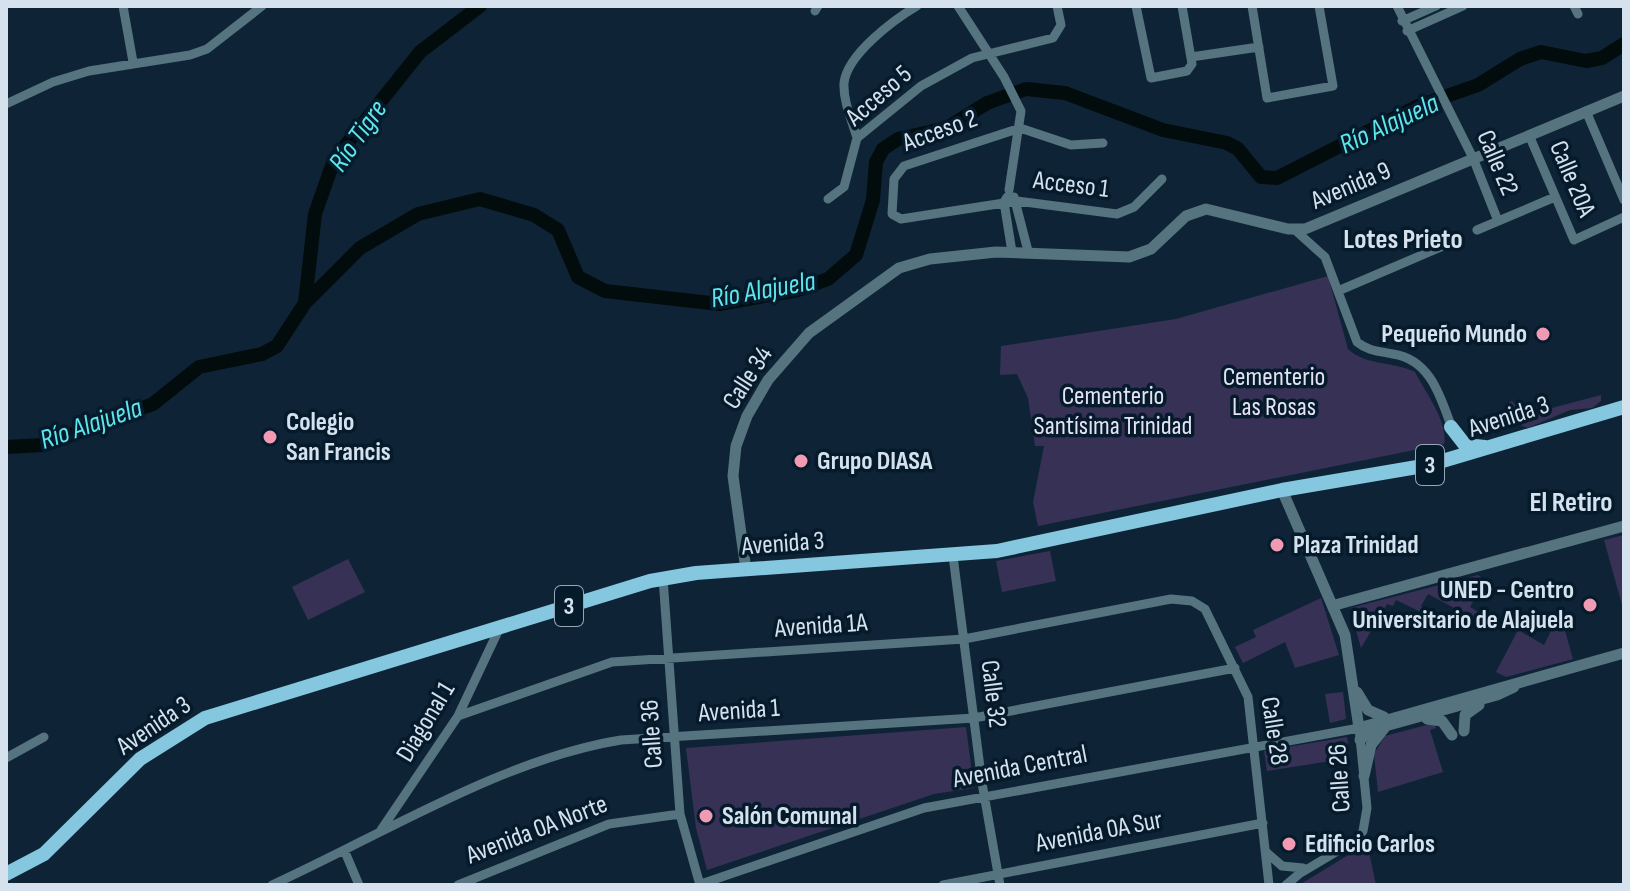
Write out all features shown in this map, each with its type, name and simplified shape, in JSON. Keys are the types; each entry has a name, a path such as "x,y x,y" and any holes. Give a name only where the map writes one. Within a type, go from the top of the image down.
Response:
{"main road":[{"name":"Avenida 3","path":"6,874 44,854 140,759 205,718 663,578 953,556 1023,546 1282,490 1429,465 1624,407"},
{"path":"1451,427 1468,446 1498,446"},
{"path":"1429,465 1447,453 1451,427"}],"street":[{"path":"123,6 133,62"},
{"path":"6,104 53,82 133,62 176,59 207,49 262,6"},
{"path":"857,138 845,92 848,70 895,19 917,6"},
{"path":"958,6 989,52 1018,104 1020,128 1010,198 1012,252"},
{"name":"Acceso 5","path":"828,199 844,187 857,138 921,86 989,52 1053,38 1061,25 1057,6"},
{"path":"1136,6 1151,78 1187,71 1192,61 1182,6"},
{"path":"1252,6 1267,98 1333,86 1319,6"},
{"name":"Calle 22","path":"1397,6 1473,158 1498,221"},
{"path":"1402,21 1436,6"},
{"path":"1407,31 1463,6"},
{"path":"1192,61 1259,47"},
{"name":"Avenida 9","path":"826,317 908,265 1028,251 1118,258 1140,255 1157,244 1186,216 1206,209 1295,230 1319,224 1624,96"},
{"path":"1586,111 1624,200"},
{"path":"1020,128 1071,145 1103,143"},
{"name":"Acceso 2","path":"1010,198 901,219 892,214 890,207 894,179 904,166 1020,128"},
{"name":"Calle 20A","path":"1529,135 1574,240 1624,217"},
{"name":"Acceso 1","path":"1010,198 1117,214 1134,207 1162,179"},
{"path":"1477,230 1555,197"},
{"path":"1010,198 1028,251"},
{"path":"1314,244 1311,234 1319,224"},
{"path":"1295,230 1314,244 1328,261 1357,342 1374,352 1401,355 1421,365 1430,376 1463,457"},
{"path":"1338,291 1457,240"},
{"name":"Calle 34","path":"746,570 733,476 741,430 768,380 826,317"},
{"path":"1282,490 1335,605 1349,648 1363,732 1442,706 1450,708 1458,733"},
{"path":"1335,605 1624,526"},
{"name":"Calle 32","path":"953,556 984,796 999,880"},
{"name":"Calle 36","path":"663,578 680,814 700,885"},
{"name":"Avenida 1A","path":"458,716 601,665 964,639 1171,599 1192,601"},
{"name":"Calle 28","path":"1192,601 1210,617 1251,706 1269,885"},
{"name":"Diagonal 1","path":"379,833 458,716 500,627"},
{"name":"Avenida Central","path":"1394,721 1450,708 1508,686 1624,653"},
{"name":"Avenida 1","path":"272,885 379,833 569,750 621,740 974,718 1235,668"},
{"path":"475,683 479,700 489,705"},
{"path":"1458,733 1469,709 1496,699 1508,686"},
{"path":"1355,687 1372,714 1394,721 1435,718 1458,733"},
{"name":"Avenida Central","path":"700,885 924,808 1256,745 1363,732 1477,697"},
{"path":"1364,776 1371,745 1394,721"},
{"name":"Calle 26","path":"1310,866 1356,840 1366,824 1363,732"},
{"path":"6,758 44,737"},
{"path":"408,793 411,807 424,813"},
{"name":"Avenida 0A Norte","path":"458,885 616,821 680,814"},
{"name":"Avenida 0A Sur","path":"943,885 999,880 1263,823"},
{"path":"345,852 359,885"},
{"path":"1266,852 1286,868 1310,866"},
{"path":"1286,885 1310,866"}],"green space":[{"path":"1328,276 1348,349 1371,361 1415,372 1443,426 1444,444 1038,526 1033,502 1044,446 1035,446 1028,398 1017,374 1000,375 1001,346 1176,319"},
{"path":"1601,395 1601,401 1592,408 1570,410 1528,428 1520,425 1509,403 1512,401 1520,411 1529,414"},
{"path":"1624,535 1624,612 1604,540"},
{"path":"1050,551 1056,581 1002,592 996,561"},
{"path":"348,559 365,592 308,620 292,587"},
{"path":"1478,575 1485,580 1470,607 1480,613 1477,620 1428,594 1421,606 1426,609 1423,613 1396,600 1393,606 1387,604 1361,648 1350,608"},
{"path":"1321,598 1339,655 1295,668 1285,642 1243,663 1235,647 1256,637 1253,630"},
{"path":"1560,613 1573,659 1506,677 1496,672 1518,630 1544,645"},
{"path":"1343,692 1346,719 1330,723 1325,694"},
{"path":"1434,723 1436,728 1430,730 1443,772 1378,792 1374,754 1385,736"},
{"path":"966,727 974,788 934,794 707,870 696,828 686,748"},
{"path":"1347,737 1350,758 1267,771 1264,751"},
{"path":"1368,847 1376,885 1299,885 1360,848"}],"waterway":[{"name":"Río Tigre","path":"305,303 315,214 334,160 420,52 480,6"},
{"name":"Río Alajuela","path":"6,447 44,445 153,404 199,367 262,354 277,346 305,303 360,248 418,214 480,199 534,215 558,230 578,277 605,291 719,304 798,290 828,279 856,255 873,200 876,162 883,149 898,139 947,128 987,103 1026,89 1065,93 1163,130 1227,143 1238,149 1261,177 1277,178 1418,106 1478,85 1520,59 1541,52 1586,61 1602,58 1624,44"}],"place":[{"name":"Pequeño Mundo","path":"1543,334"},
{"name":"Colegio San Francis","path":"270,437"},
{"name":"Grupo DIASA","path":"801,461"},
{"name":"Plaza Trinidad","path":"1277,545"},
{"name":"UNED - Centro Universitario de Alajuela","path":"1590,605"},
{"name":"Salón Comunal","path":"706,816"},
{"name":"Edificio Carlos","path":"1289,844"}],"district":[{"name":"Lotes Prieto","path":"1403,239"},
{"name":"El Retiro","path":"1571,502"}],"park label":[{"name":"Cementerio Las Rosas","path":"1274,392"},
{"name":"Cementerio Santísima Trinidad","path":"1113,411"}]}
